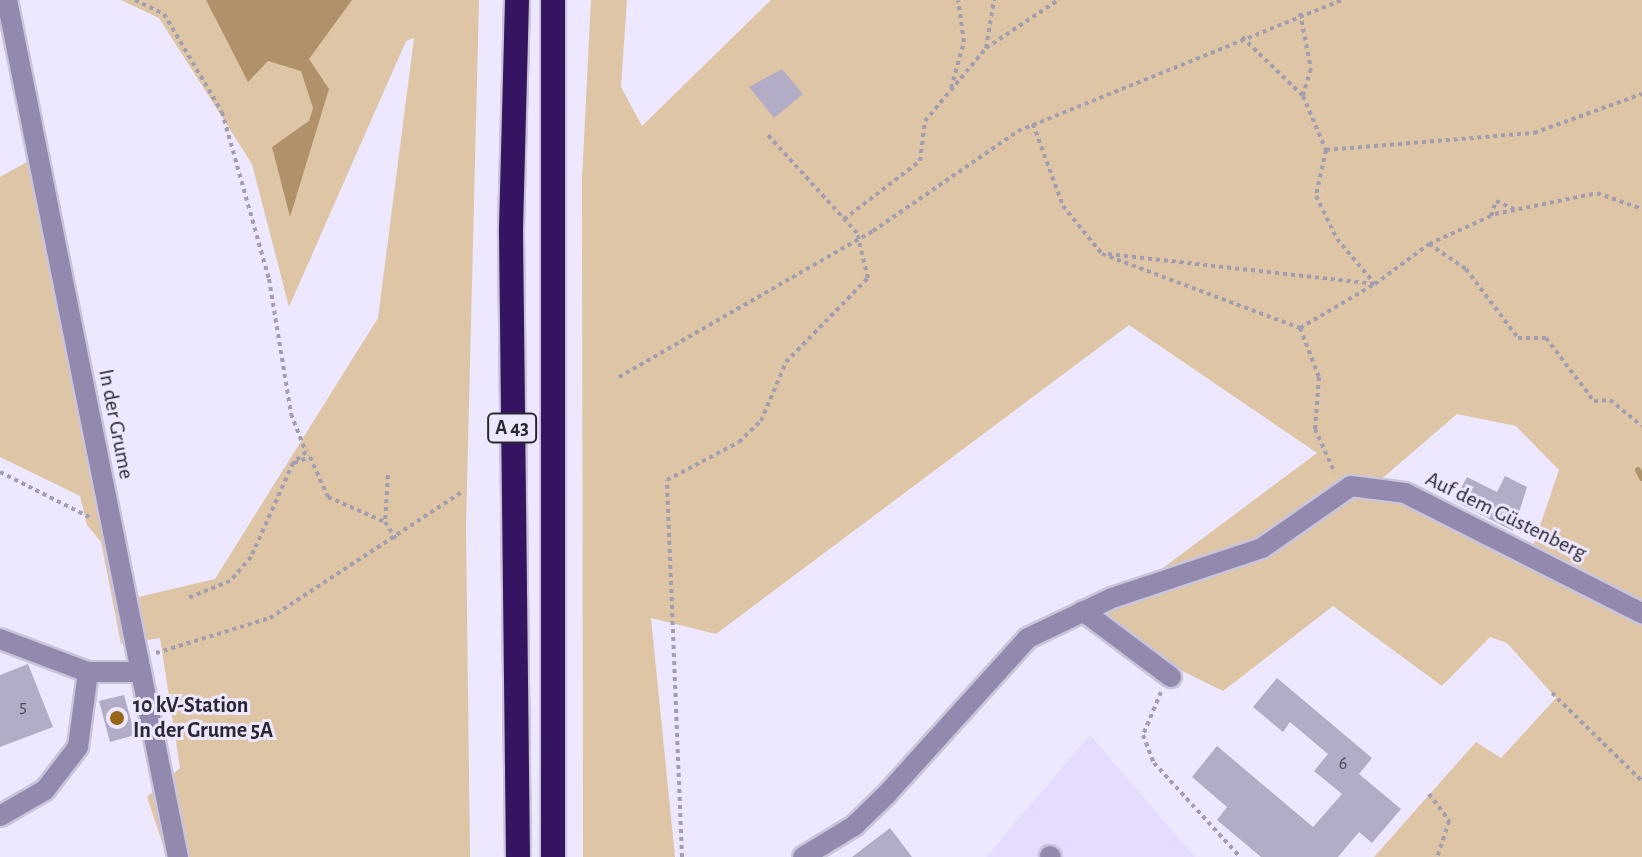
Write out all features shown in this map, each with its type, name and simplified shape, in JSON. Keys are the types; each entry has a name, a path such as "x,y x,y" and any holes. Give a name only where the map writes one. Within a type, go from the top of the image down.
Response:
{"highway":[{"name":"A 43","path":"517,0 511,232 518,857"},
{"name":"A 43","path":"553,0 553,857"}],"lane":[{"name":"In der Grume","path":"7,0 110,524 140,664 154,693 178,857"},
{"path":"803,857 854,826 887,794 1007,655 1050,623 1262,548 1344,491"},
{"name":"Auf dem Güstenberg","path":"1344,491 1405,493 1642,613"},
{"path":"1083,611 1171,677"},
{"path":"0,639 88,672 140,664"},
{"path":"0,816 45,790 78,747 88,672"}],"path":[{"path":"135,0 164,14 222,112 269,279 291,414 306,452 293,463 251,557 230,581 185,599"},
{"path":"951,90 964,42 958,0"},
{"path":"986,48 994,0"},
{"path":"844,219 920,161 925,121 986,48 1058,0"},
{"path":"619,377 860,238 966,161 1033,124 1241,36 1342,0"},
{"path":"1300,13 1311,69 1303,96"},
{"path":"1241,36 1303,96 1326,150 1316,196 1337,239 1375,284"},
{"path":"1326,150 1534,133 1642,94"},
{"path":"1033,124 1063,206 1102,254 1300,328 1319,377 1315,429 1344,491"},
{"path":"682,857 667,480 739,442 761,421 786,362 868,278 860,238 766,133"},
{"path":"1300,328 1375,284 1429,244 1491,216 1597,193 1642,209"},
{"path":"1491,216 1496,201 1516,210"},
{"path":"1429,244 1466,269 1518,338 1546,338 1594,401 1610,400 1642,426"},
{"path":"1102,254 1375,284"},
{"path":"293,463 310,457 328,497 385,522 396,539"},
{"path":"0,472 110,524"},
{"path":"385,522 388,475"},
{"path":"140,664 246,630 396,539 462,492"},
{"path":"1171,677 1143,735 1154,763 1240,857"},
{"path":"1552,693 1642,781"},
{"path":"1429,794 1449,821 1437,857"}],"shaded area":[{"path":"0,0 134,598 215,579 378,318 414,38 406,41 289,307 252,164 159,18 121,0 479,0 466,526 470,857 167,857 147,797 180,768 160,638 121,644 101,542 87,525 80,496 0,457 0,177 32,159"},
{"path":"206,0 352,0 309,59 329,89 290,217 272,147 309,121 313,108 301,71 268,61 248,82"},
{"path":"591,0 627,0 621,87 642,126 771,0 1642,0 1642,857 1374,857 1476,742 1501,758 1556,698 1507,643 1490,637 1442,686 1333,606 1223,691 1158,659 1104,612 1317,453 1129,325 716,634 651,618 675,857 583,857 582,179","holes":["1457,414 1516,426 1559,470 1529,558 1378,482"]},
{"path":"1090,735 1195,857 986,857"}],"building":[{"path":"782,69 803,94 774,118 749,87"},
{"path":"1505,476 1527,487 1513,531 1454,501 1467,477 1497,492"},
{"path":"28,664 53,727 0,747 0,675"},
{"path":"1277,678 1372,758 1359,774 1401,809 1372,843 1359,832 1338,857 1261,857 1217,820 1227,807 1192,777 1217,746 1313,827 1342,794 1314,771 1328,754 1290,722 1283,732 1253,707"},
{"name":"10 kV-Station In der Grume 5A","path":"124,695 135,735 110,742 99,701"},
{"path":"890,828 912,857 852,857"}],"waterway":[{"path":"1638,470 1642,478"}],"place":[{"name":"10 kV-Station In der Grume 5A","path":"117,718"}]}
